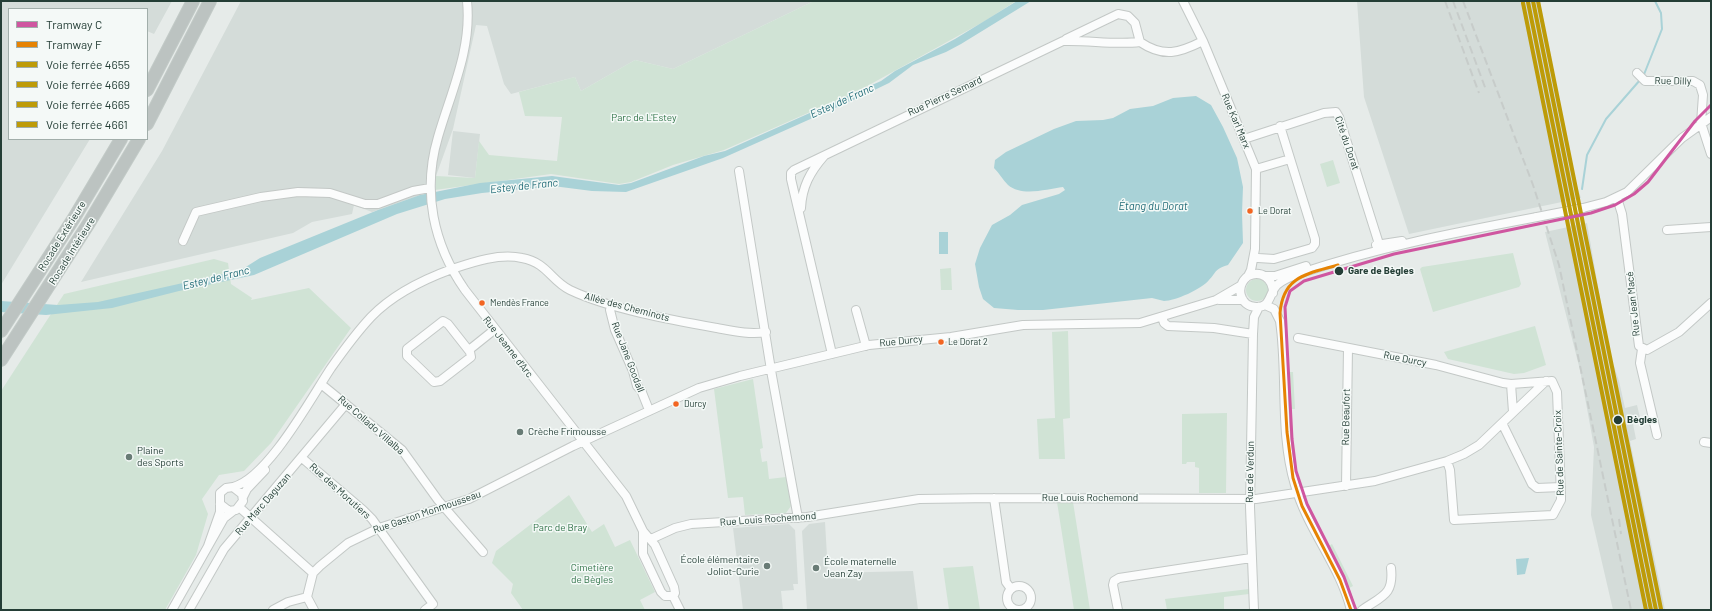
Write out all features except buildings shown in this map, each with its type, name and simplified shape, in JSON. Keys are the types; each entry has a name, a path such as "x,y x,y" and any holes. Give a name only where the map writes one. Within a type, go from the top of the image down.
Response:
{"highway":[{"path":"148,88 192,3"},
{"path":"148,122 209,5"},
{"name":"Rocade Extérieure","path":"3,327 74,218 120,140"},
{"name":"Rocade Intérieure","path":"1,360 89,223 138,140"}],"street":[{"name":"Rue Jeanne d'Arc","path":"467,1 468,19 465,50 461,68 434,151 430,205 436,230 452,269 465,290 494,330 626,496 643,531 651,539 674,587 675,593 673,596 680,610"},
{"name":"Rue Karl Marx","path":"1183,1 1202,41 1256,169 1255,249 1251,270 1248,276"},
{"name":"Rue Pierre Semard","path":"832,354 791,173 828,152 1118,14 1128,16 1135,23 1140,42 1121,44 1086,40 1063,41"},
{"path":"1140,42 1151,50 1162,52 1188,48 1202,41"},
{"name":"Rue Dilly","path":"1640,76 1697,82 1700,84 1703,95 1701,124 1711,154"},
{"name":"Cité du Dorat","path":"1244,138 1324,113 1336,112 1339,117 1379,244"},
{"path":"1262,306 1270,300 1279,284 1302,273 1415,241 1583,208 1617,198 1636,185 1678,143 1711,117"},
{"path":"1258,258 1274,259 1312,248 1315,244 1315,239 1280,126"},
{"name":"Rue Pierre Semard","path":"801,217 804,190 807,180 813,169 828,152"},
{"path":"1256,169 1290,159"},
{"path":"739,171 771,368 798,518"},
{"path":"182,241 196,212 241,201 286,193 325,192 372,205 384,203 420,189 430,190"},
{"name":"Rue Jean Macé","path":"1617,198 1622,214 1637,343 1642,349 1650,348 1679,332 1711,303"},
{"path":"1667,230 1711,227"},
{"path":"1216,300 1240,286 1248,276 1255,274 1275,276 1379,244 1415,241"},
{"name":"Rue Karl Marx","path":"1255,249 1264,276"},
{"name":"Allée des Cheminots","path":"323,385 348,347 367,322 394,297 452,269 492,258 521,258 545,268 564,287 580,294 612,304 690,324 739,332 766,332"},
{"path":"1264,276 1272,283 1273,293"},
{"path":"1240,286 1241,296 1249,306 1271,306 1277,313 1281,327 1288,454 1297,492 1337,574 1351,610"},
{"path":"1216,300 1243,300"},
{"name":"Rue Durcy","path":"583,442 649,410 718,382 866,346 951,337 1010,326 1132,323 1216,300"},
{"name":"Rue Jane Goodall","path":"612,304 610,310 615,330 630,364 637,386 641,390 649,410"},
{"name":"Rue de Verdun","path":"1254,610 1250,499 1253,334 1254,317 1262,306"},
{"path":"856,310 866,346"},
{"path":"1162,316 1164,323 1168,326 1214,328 1253,334"},
{"path":"443,321 448,324 469,350 471,354 469,359 437,383 432,381 407,356 406,353 407,349 443,321"},
{"path":"469,350 494,330"},
{"name":"Rue Durcy","path":"1298,338 1436,365 1511,384 1546,381"},
{"name":"Rue Beaufort","path":"1346,486 1348,348"},
{"path":"1642,349 1640,363 1657,435"},
{"name":"Rue Louis Rochemond","path":"651,539 674,528 691,524 798,518 919,499 1250,499 1375,481 1447,461 1479,445 1546,381"},
{"name":"Rue de Sainte-Croix","path":"1447,461 1450,470 1454,520 1550,516 1556,513 1561,500 1557,392 1552,381 1546,381"},
{"path":"1511,384 1513,412"},
{"path":"208,546 219,516 219,497 222,490 233,487 248,479 275,452 323,385"},
{"path":"172,610 224,518 236,509 249,487 280,453 323,385"},
{"name":"Rue Collado Villalba","path":"323,385 402,450 438,500 446,507 483,552"},
{"name":"Rue Marc Daguzan","path":"189,610 221,553 346,404"},
{"path":"1502,423 1532,484 1537,488 1561,487"},
{"name":"Rue Gaston Monmousseau","path":"312,573 330,556 348,543 379,528 411,516 446,507 480,494 583,442"},
{"name":"Rue des Morutiers","path":"302,458 363,510 379,528 433,604 424,610"},
{"path":"233,487 240,491 243,497"},
{"path":"994,498 1006,582 1011,589"},
{"path":"220,504 225,510 236,509 251,518 312,573 307,597 314,610"},
{"name":"Rue Jeanne d'Arc","path":"643,531 644,554 661,592 666,596 673,596"},
{"path":"1118,610 1113,585 1114,580 1119,578 1251,558"},
{"path":"1362,610 1389,591 1392,585 1392,568"},
{"path":"273,610 288,602 307,597"}],"shaded area":[{"path":"1,1 172,1 154,34 148,31 148,8 8,8 8,140 89,140 1,285"},
{"path":"241,1 814,1 673,69 635,60 581,91 575,77 511,94 504,84 487,26 476,25 453,129 436,176 435,190 372,212 354,205 352,214 312,222 293,233 81,282 162,151"},
{"path":"1357,1 1540,1 1552,70 1577,186 1581,198 1409,234 1364,97"},
{"path":"453,131 480,134 475,178 448,175"},
{"path":"1587,223 1612,367 1614,366 1619,381 1625,408 1637,405 1641,422 1633,424 1636,439 1630,441 1665,610 1613,610 1591,515 1594,447 1580,370 1545,232"},
{"name":"École maternelle Jean Zay","path":"825,522 828,573 913,571 918,610 807,610 802,531 809,524"},
{"name":"École élémentaire Joliot-Curie","path":"789,524 795,530 798,584 793,584 794,590 781,591 783,610 743,610 733,528"}],"green space":[{"name":"Parc de L'Estey","path":"814,1 1016,1 985,21 860,90 724,150 673,165 631,182 619,184 551,174 435,190 436,176 475,178 479,141 489,155 557,161 562,117 525,116 519,92 575,77 581,91 635,60 673,69"},
{"path":"1333,160 1340,183 1327,187 1320,164"},
{"path":"1513,253 1521,284 1519,287 1433,312 1420,269 1422,267"},
{"name":"Plaine des Sports","path":"214,259 228,263 231,284 252,298 251,300 309,288 351,328 271,443 244,471 219,475 202,499 208,514 196,555 165,610 1,610 1,391 64,294"},
{"path":"951,268 952,290 941,290 940,269"},
{"path":"1257,279 1265,282 1268,290 1265,298 1257,301 1249,298 1246,290 1249,282"},
{"path":"1535,326 1546,365 1524,373 1514,374 1448,359 1444,352"},
{"path":"1068,331 1070,418 1063,419 1065,459 1039,459 1037,419 1055,418 1052,332"},
{"path":"1287,372 1293,372 1295,409 1288,409"},
{"path":"753,379 763,448 760,449 762,462 767,461 769,479 786,477 791,506 786,513 745,515 743,497 728,498 714,389"},
{"path":"1227,413 1226,493 1199,493 1199,468 1195,467 1195,462 1187,462 1186,464 1182,464 1182,414"},
{"name":"Cimetière de Bègles","path":"569,495 592,532 604,524 615,547 630,540 655,592 640,600 645,610 523,610 511,593 513,584 492,563 496,551"},
{"path":"1057,502 1073,502 1090,610 1074,610"},
{"path":"1332,544 1353,586 1347,589 1327,547"},
{"path":"973,566 980,610 949,610 943,568"},
{"path":"1249,589 1249,594 1224,597 1224,610 1167,610 1165,599"}],"water":[{"name":"Estey de Franc","path":"1017,1 1031,1 961,44 946,52 913,65 889,83 723,158 626,192 592,191 553,186 482,193 445,199 397,214 254,275 179,291 112,308 46,315 1,312 1,301 58,305 98,302 241,270 260,258 378,210 420,195 480,183 552,176 619,185 631,183 704,156 725,151 881,81 895,71 955,39"},
{"name":"Étang du Dorat","path":"1196,96 1211,105 1223,127 1237,158 1243,187 1243,243 1228,265 1218,269 1201,287 1175,299 1164,301 1152,298 1043,310 1018,310 994,308 983,299 979,287 975,264 980,248 992,225 1010,215 1022,205 1059,194 1065,190 1063,187 1035,191 1020,191 1014,189 1008,185 994,168 995,160 1006,152 1054,129 1076,121 1113,118 1130,109 1153,106 1173,98"},
{"path":"939,232 948,232 948,254 939,254"},
{"path":"1529,558 1525,574 1517,575 1516,559"}],"waterway":[{"path":"1643,77 1662,29 1661,13 1655,1"},
{"path":"1582,189 1587,155 1606,119 1640,80"}],"railway":[{"path":"1445,1 1479,93"},
{"path":"1453,1 1486,90"},
{"path":"1463,1 1533,185 1559,265 1631,610"},
{"path":"1619,519 1621,534"}],"tram line":[{"name":"C","path":"1356,610 1344,577 1307,504 1296,471 1292,439 1285,307 1290,291 1304,281 1394,254 1591,213 1615,205 1634,194 1648,182 1695,121 1711,105"},
{"name":"F","path":"1338,265 1298,278 1286,291 1282,301 1280,313 1287,432 1293,478 1302,506 1340,580 1351,610"}],"rail line":[{"name":"4655","path":"1533,1 1656,610"},
{"name":"4665","path":"1538,1 1661,609"},
{"name":"4669","path":"1528,2 1651,610"},
{"name":"4661","path":"1523,3 1646,610"}],"place":[{"name":"Le Dorat","path":"1250,211"},
{"name":"Gare de Bègles","path":"1339,271"},
{"name":"Mendès France","path":"482,303"},
{"name":"Le Dorat 2","path":"941,342"},
{"name":"Durcy","path":"676,404"},
{"name":"Bègles","path":"1618,420"},
{"name":"Crèche Frimousse","path":"520,432"},
{"name":"Plaine des Sports","path":"129,457"},
{"name":"École élémentaire Joliot-Curie","path":"767,566"},
{"name":"École maternelle Jean Zay","path":"816,568"}],"park label":[{"name":"Parc de Bray","path":"560,528"}]}
